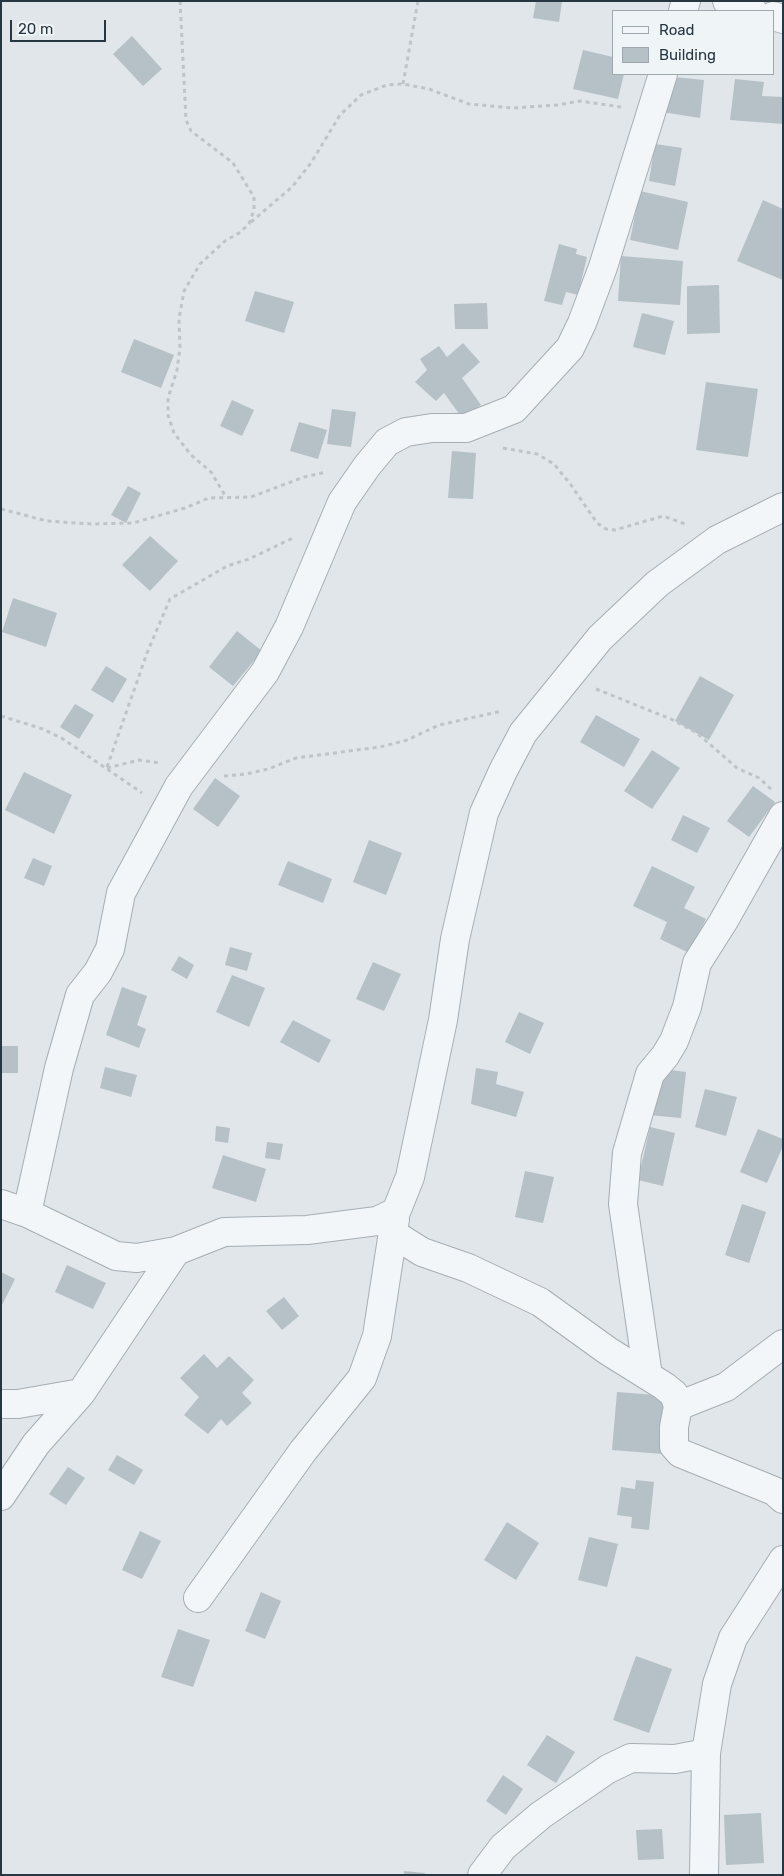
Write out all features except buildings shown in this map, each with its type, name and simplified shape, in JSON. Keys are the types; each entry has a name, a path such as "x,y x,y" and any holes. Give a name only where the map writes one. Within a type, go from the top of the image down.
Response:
{"street":[{"path":"727,1 750,10"},
{"path":"27,1213 73,1015 80,995 98,972 110,949 121,894 166,810 190,772 265,672 289,627 342,502 367,466 387,442 406,432 432,428 466,428 514,409 570,348 582,323 603,267 663,75"},
{"path":"198,1598 303,1451 362,1378 377,1336 394,1223 410,1177 443,1020 455,939 484,813 523,733 600,638 657,584 717,540 783,507"},
{"path":"648,1376 623,1204 627,1153 650,1074 665,1056 681,1024 697,963 723,922 778,804"},
{"path":"1,1204 27,1213 116,1256 137,1258 176,1251 224,1232 307,1230 377,1221 394,1223 422,1252 468,1268 540,1302 608,1351 674,1394 678,1406 674,1427 674,1446 680,1453 774,1491 783,1499"},
{"path":"1,1496 36,1444 82,1394 176,1251"},
{"path":"678,1406 726,1387 783,1344"},
{"path":"1,1404 18,1404 82,1394"},
{"path":"704,1875 706,1753 717,1684 732,1638 783,1560"},
{"path":"482,1875 503,1847 541,1815 608,1769 631,1758 675,1759 706,1753"}],"path":[{"path":"180,1 186,120 191,131 233,163 247,184 254,197 254,210 249,224"},
{"path":"403,84 418,1"},
{"path":"226,497 211,472 191,455 174,433 168,415 168,398 177,370 180,348 179,319 184,291 200,264 225,241 240,233 292,187 311,163 340,115 361,95 387,85 403,84 428,89 469,104 513,108 557,106 580,101 600,103 651,114"},
{"path":"466,428 502,448 537,454 547,459 564,476 597,523 606,529 616,530 663,516 683,522 717,540"},
{"path":"1,510 47,521 91,524 133,523 185,508 201,500 251,497 318,474 367,466"},
{"path":"107,768 154,634 170,599 227,566 258,555 294,537"},
{"path":"567,680 610,694 671,719 697,733 730,762 759,778 778,804"},
{"path":"107,768 139,760 152,760 190,772 226,776 246,774 296,758 380,747 407,740 438,725 504,711"},
{"path":"1,716 43,728 107,768 166,810"}]}
